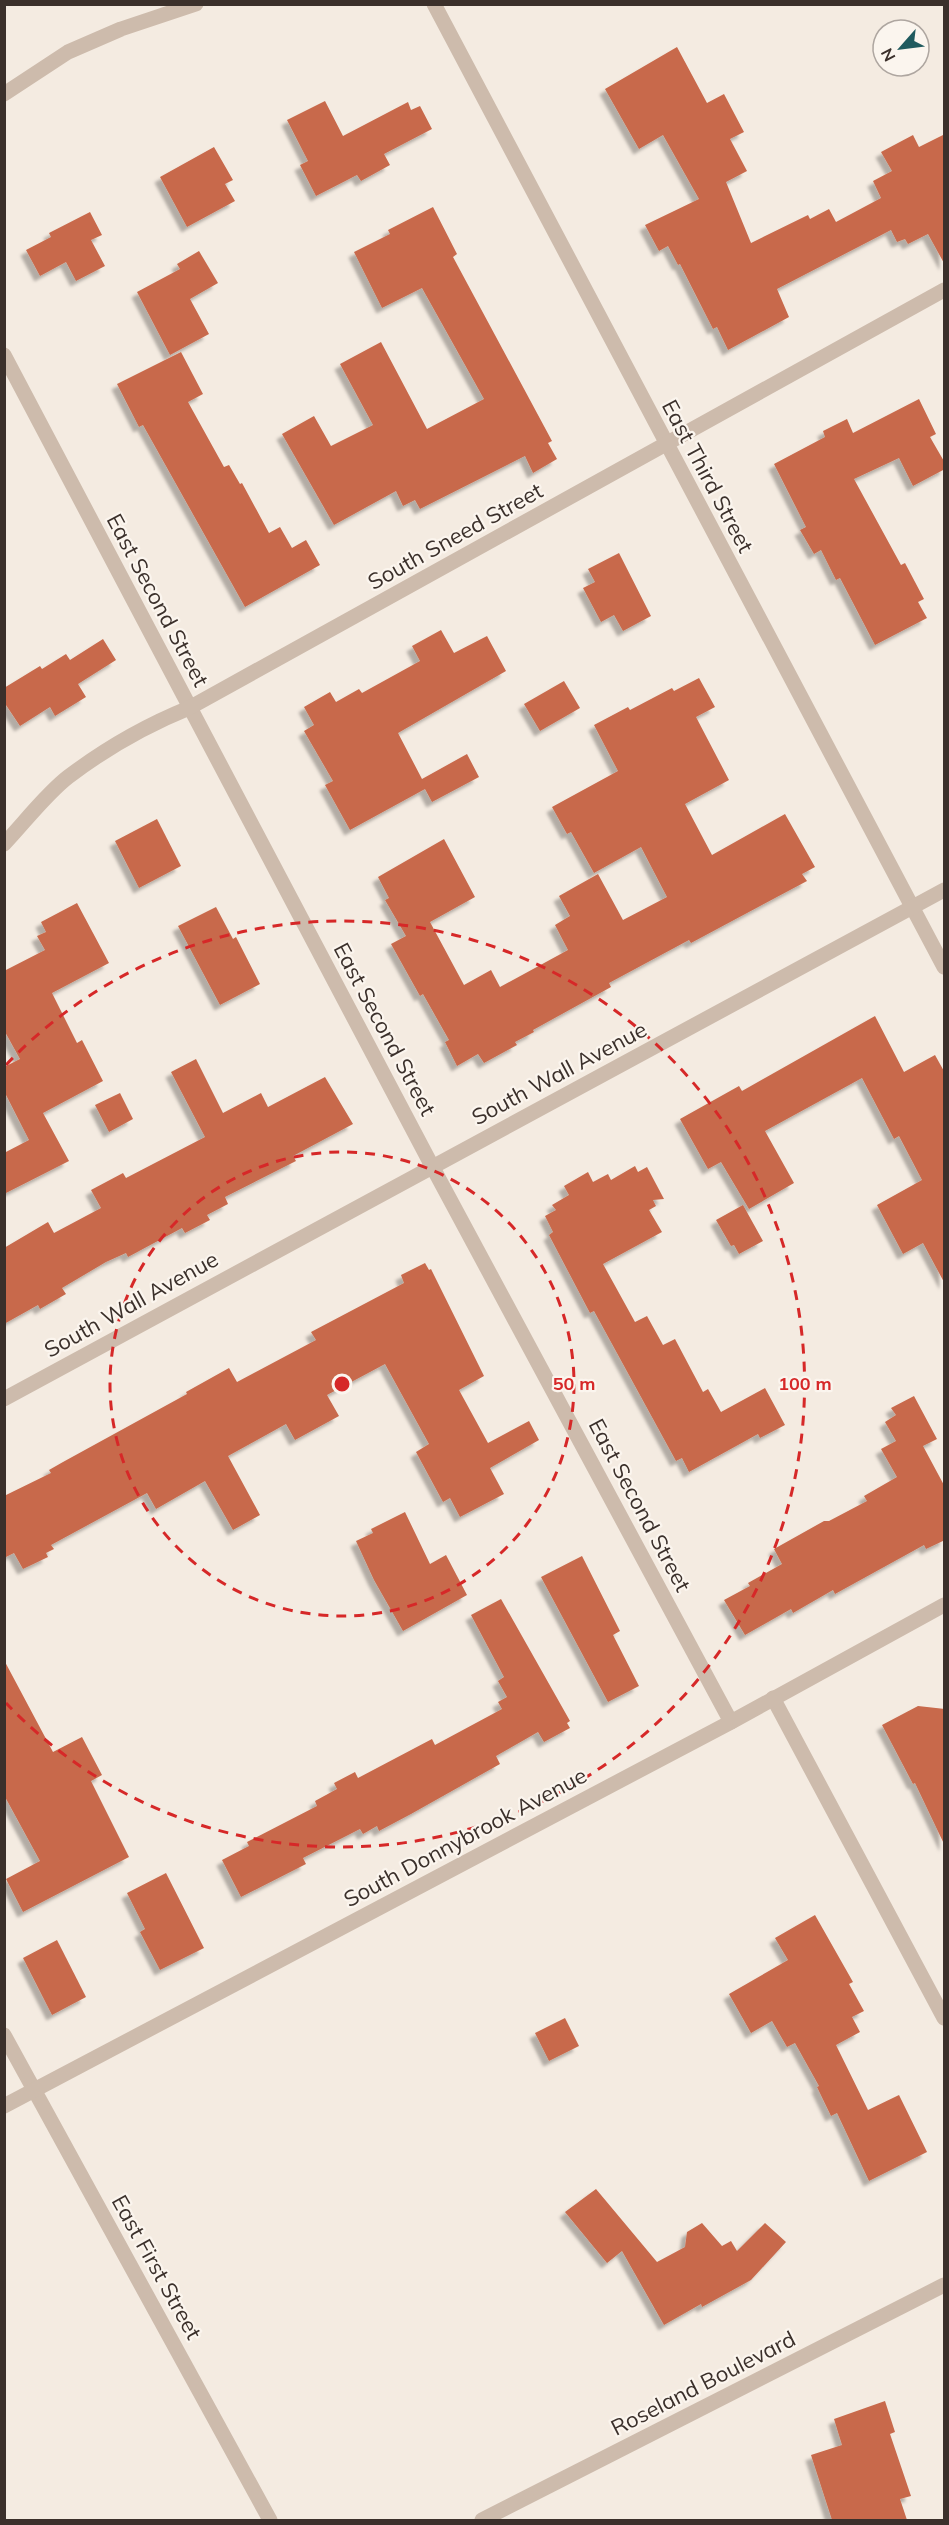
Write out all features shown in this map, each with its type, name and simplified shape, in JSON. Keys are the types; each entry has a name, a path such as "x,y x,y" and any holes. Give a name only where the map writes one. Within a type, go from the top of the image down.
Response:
{"street":[{"path":"4,94 68,52 121,29 196,4"},
{"name":"East Third Street","path":"434,4 945,967"},
{"name":"South Sneed Street","path":"4,844 67,778 163,718 189,708 945,290"},
{"name":"East Second Street","path":"4,355 432,1166 731,1722"},
{"name":"South Wall Avenue","path":"4,1399 945,890"},
{"name":"South Donnybrook Avenue","path":"4,2106 731,1722 945,1605"},
{"path":"773,1698 945,2018"},
{"name":"East First Street","path":"4,2035 270,2520"},
{"name":"Roseland Boulevard","path":"482,2520 945,2286"}],"building":[{"path":"677,47 707,103 724,94 744,132 730,139 747,171 726,182 751,243 808,215 810,219 829,209 836,222 881,198 873,181 892,171 881,152 913,135 919,147 945,134 945,265 928,234 908,244 905,239 897,242 891,230 777,289 789,317 728,350 717,327 713,329 680,264 678,265 668,246 659,251 645,225 699,199 663,135 639,149 605,89"},
{"path":"325,101 343,136 408,102 411,110 420,106 432,129 384,154 390,165 361,181 357,175 316,196 300,165 308,161 287,120"},
{"path":"214,147 233,180 225,184 235,201 187,227 160,177"},
{"path":"433,207 457,254 453,257 552,441 548,443 557,459 533,473 525,456 420,509 415,500 403,506 396,491 334,525 282,434 314,416 331,446 373,425 340,364 381,342 427,429 484,399 422,288 382,308 354,252 390,234 388,230"},
{"path":"90,212 102,235 91,240 105,266 76,281 66,262 40,276 26,250 51,237 49,233"},
{"path":"199,251 218,283 190,299 209,334 170,355 137,292 180,269 177,264"},
{"path":"181,352 203,394 188,402 224,467 229,465 240,484 242,483 269,533 280,527 292,548 306,540 320,565 245,607 143,425 139,427 117,384"},
{"path":"919,399 936,434 930,437 945,463 945,469 913,486 899,458 854,479 901,565 905,563 924,599 918,602 927,618 875,645 840,578 836,580 821,550 814,554 800,530 806,527 774,464 825,437 823,431 847,419 853,433"},
{"path":"619,553 651,616 623,631 614,615 601,622 583,588 595,582 588,569"},
{"path":"441,630 454,653 487,636 506,671 398,733 422,779 467,754 479,777 432,802 425,789 350,830 325,785 333,781 304,731 314,725 304,707 330,692 336,702 359,689 362,693 420,661 412,646"},
{"path":"103,639 116,660 78,684 86,697 55,716 50,707 20,726 4,702 4,688 40,666 42,669 66,654 70,660"},
{"path":"699,678 715,707 696,717 729,780 685,804 712,855 785,814 815,867 802,874 807,881 691,943 689,940 609,983 611,987 533,1030 534,1032 515,1042 517,1045 484,1063 478,1054 457,1066 445,1042 449,1040 423,994 420,996 391,944 406,936 385,900 389,898 378,877 444,839 475,897 430,922 464,985 491,970 500,987 568,950 555,925 570,916 559,896 598,874 623,920 667,897 641,847 594,873 571,832 567,834 552,807 618,771 594,725 628,707 630,710 672,688 674,691"},
{"path":"564,681 580,708 540,731 524,704"},
{"path":"157,819 181,866 139,888 115,841"},
{"path":"77,903 109,963 52,993 77,1043 82,1040 103,1081 43,1113 69,1161 4,1194 4,1153 29,1140 4,1091 4,1067 20,1059 4,1030 4,971 45,950 37,936 46,932 41,922"},
{"path":"216,907 233,939 236,937 260,984 220,1005 178,926"},
{"path":"875,1016 904,1072 935,1055 945,1073 945,1284 923,1243 903,1254 877,1205 922,1180 899,1136 894,1139 862,1078 765,1131 794,1183 749,1209 721,1162 708,1169 680,1119 739,1086 742,1091"},
{"path":"196,1059 223,1113 261,1093 268,1107 325,1077 353,1124 293,1156 296,1161 225,1197 228,1204 207,1215 210,1220 185,1233 182,1228 128,1257 126,1253 106,1262 62,1288 66,1294 40,1309 38,1305 4,1324 4,1248 48,1222 54,1233 101,1208 91,1190 123,1173 126,1178 205,1137 171,1072"},
{"path":"120,1093 133,1119 109,1132 95,1105"},
{"path":"635,1166 638,1172 647,1167 664,1199 653,1200 656,1206 649,1210 662,1232 603,1264 635,1322 647,1316 663,1345 675,1339 703,1392 708,1389 721,1412 765,1388 785,1425 760,1438 758,1434 689,1472 682,1458 676,1461 594,1311 590,1313 549,1235 553,1232 545,1216 556,1210 552,1205 569,1195 564,1186 588,1172 593,1182 608,1174 611,1180"},
{"path":"743,1205 763,1241 739,1254 734,1245 731,1246 716,1220"},
{"path":"425,1263 429,1270 431,1269 484,1376 459,1390 488,1443 529,1421 539,1440 490,1468 504,1494 460,1517 450,1498 443,1502 416,1452 429,1444 385,1364 327,1395 339,1416 295,1440 286,1424 228,1456 260,1515 233,1530 205,1481 156,1509 147,1493 51,1545 54,1549 46,1553 48,1557 23,1569 14,1553 4,1558 4,1496 51,1473 49,1470 187,1394 186,1392 229,1368 237,1382 316,1340 311,1332 404,1283 401,1275"},
{"path":"914,1396 937,1439 923,1446 945,1487 945,1540 926,1549 924,1545 835,1594 833,1590 793,1613 791,1609 745,1635 724,1600 750,1586 748,1583 782,1564 774,1549 824,1521 829,1521 867,1501 864,1496 897,1477 881,1449 896,1441 885,1422 896,1415 891,1408"},
{"path":"405,1512 430,1564 446,1555 467,1595 403,1631 374,1580 356,1541 373,1533 371,1529"},
{"path":"582,1556 620,1631 613,1635 639,1686 608,1702 541,1577"},
{"path":"501,1599 570,1721 567,1723 570,1728 544,1742 538,1732 496,1756 500,1764 411,1814 379,1831 377,1826 363,1834 360,1829 303,1858 306,1864 241,1897 222,1860 249,1846 247,1842 317,1806 315,1801 337,1789 334,1783 355,1772 358,1778 432,1739 435,1745 502,1709 498,1702 507,1697 498,1681 504,1677 471,1615"},
{"path":"4,1660 53,1752 82,1737 102,1775 91,1781 129,1857 23,1912 6,1879 40,1861 4,1795"},
{"path":"918,1706 945,1709 945,1846 915,1783 913,1784 882,1725"},
{"path":"166,1873 204,1948 160,1970 140,1932 145,1929 127,1893"},
{"path":"815,1915 853,1982 849,1984 864,2011 852,2017 860,2032 836,2045 868,2110 899,2095 927,2152 869,2181 837,2113 831,2116 817,2087 819,2086 795,2043 787,2047 772,2021 751,2033 729,1994 788,1960 775,1938"},
{"path":"57,1940 86,1997 52,2015 23,1958"},
{"path":"565,2018 579,2046 549,2061 535,2033"},
{"path":"596,2189 657,2262 685,2247 687,2232 702,2223 722,2246 731,2241 737,2251 765,2223 786,2242 751,2280 664,2325 622,2251 607,2263 565,2212"},
{"path":"885,2401 895,2432 890,2434 911,2496 900,2499 907,2520 832,2520 811,2455 842,2445 834,2419"}]}
